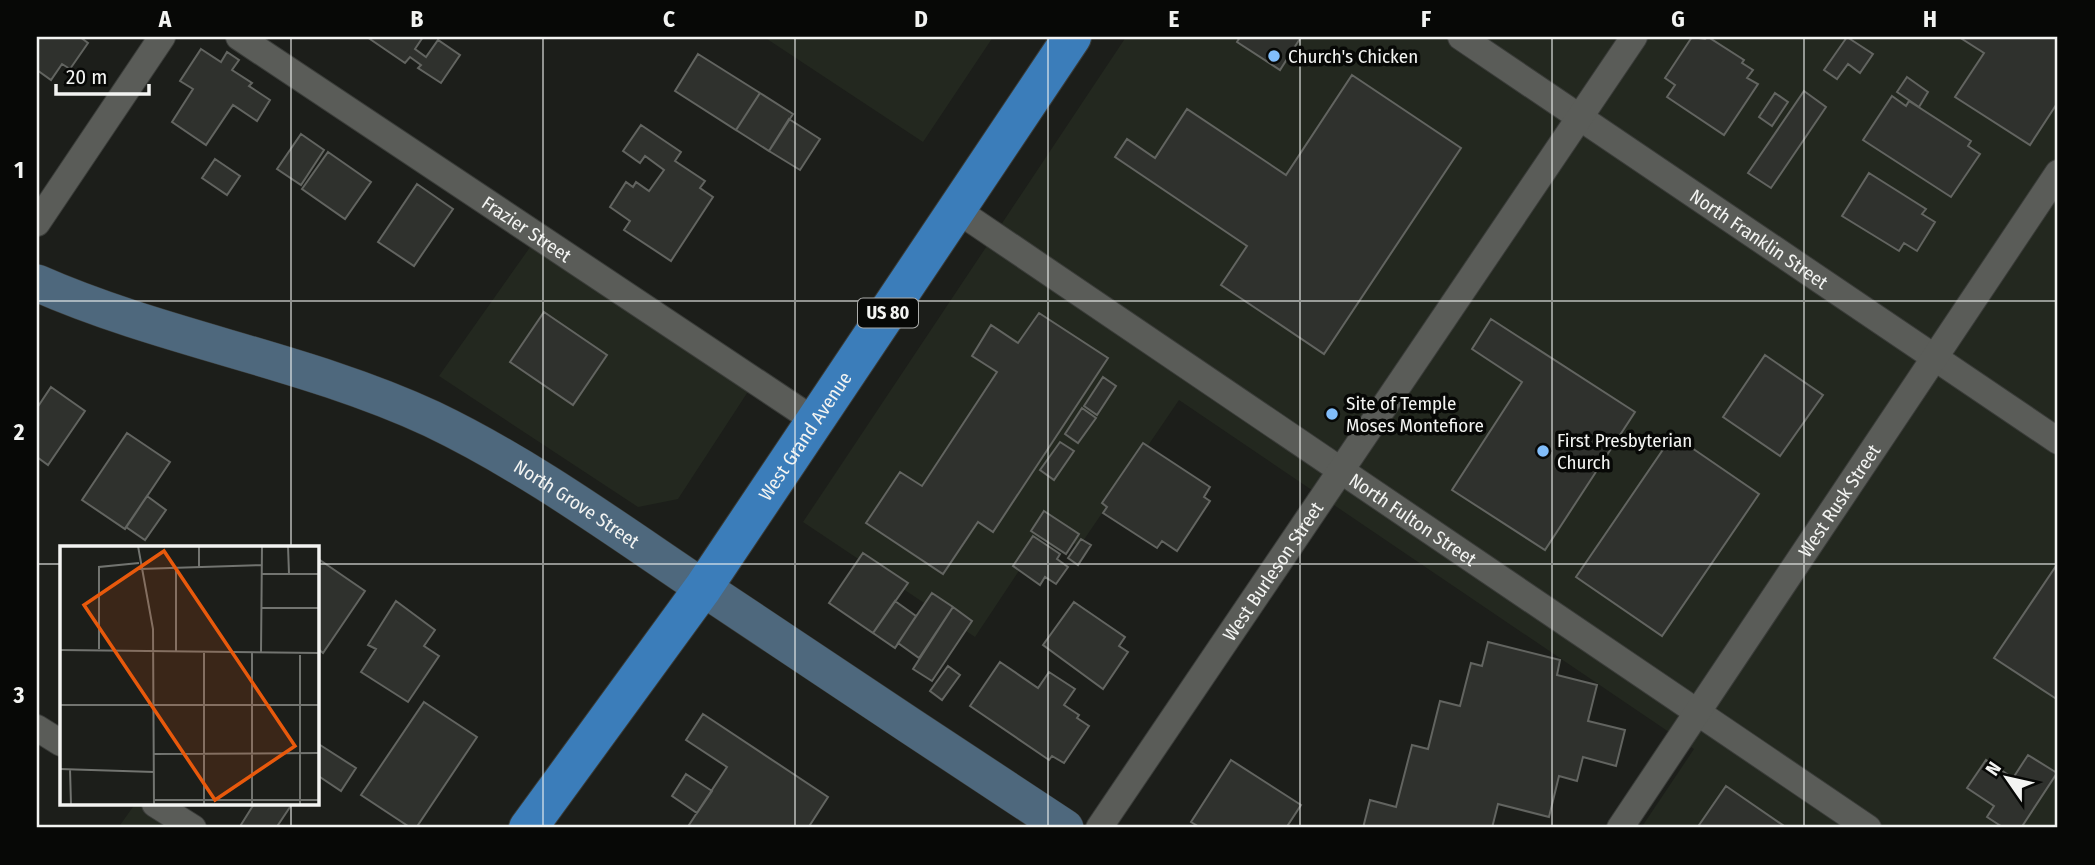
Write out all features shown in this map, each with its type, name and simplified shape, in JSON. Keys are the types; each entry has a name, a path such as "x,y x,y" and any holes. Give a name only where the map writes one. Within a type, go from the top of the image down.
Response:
{"highway":[{"name":"West Grand Avenue","path":"528,828 703,588 1072,37"}],"main road":[{"name":"North Grove Street","path":"37,283 102,308 309,371 388,400 466,437 519,466 1065,828"}],"street":[{"path":"37,223 162,37"},
{"name":"Frazier Street","path":"239,37 815,421"},
{"name":"North Franklin Street","path":"1461,37 2058,441"},
{"name":"West Burleson Street","path":"1099,828 1634,37"},
{"name":"West Rusk Street","path":"1620,828 2058,173"},
{"name":"North Fulton Street","path":"957,210 1868,828"},
{"path":"37,728 60,742"},
{"path":"158,806 193,828"}],"shaded area":[{"path":"764,37 993,37 923,142"},
{"path":"1126,37 2058,37 2058,828 1641,828 1694,749 1179,400 1079,547 1048,527 975,637 803,522"},
{"path":"533,243 751,387 678,499 638,507 439,376"},
{"path":"134,806 142,806 174,828 118,828"}],"building":[{"path":"37,37 80,37 88,43 70,69 62,64 51,80 37,70"},
{"path":"367,37 423,37 415,49 426,57 438,40 460,55 441,83 418,68 421,65 410,57 405,63"},
{"name":"Church's Chicken","path":"1240,37 1301,37 1280,70 1237,42"},
{"path":"1692,37 1708,37 1744,60 1742,63 1753,70 1747,78 1758,84 1724,135 1667,97 1675,85 1665,78"},
{"path":"1847,37 1873,54 1860,73 1848,64 1837,79 1824,70"},
{"path":"1959,37 2058,37 2058,102 2030,145 1955,97 1984,53"},
{"path":"201,49 221,62 227,52 239,60 232,70 252,83 249,86 270,100 257,121 233,105 206,145 172,122 193,89 180,81"},
{"path":"698,54 760,93 736,130 675,91"},
{"path":"1352,75 1461,148 1324,354 1221,285 1247,246 1115,157 1127,139 1155,158 1187,109 1286,175"},
{"path":"1907,77 1928,92 1919,107 1897,92"},
{"path":"1804,91 1826,107 1771,188 1748,173"},
{"path":"760,93 793,114 769,151 736,130"},
{"path":"1775,93 1788,102 1772,126 1759,117"},
{"path":"1892,96 1906,106 1909,101 1971,141 1968,146 1980,154 1951,197 1863,140"},
{"path":"789,119 820,139 800,170 769,151"},
{"path":"641,125 681,152 675,161 705,181 700,188 713,197 671,261 624,230 630,221 610,207 626,182 633,187 636,182 649,191 664,170 645,156 640,163 623,151"},
{"path":"301,134 324,150 301,185 277,169"},
{"path":"328,152 371,182 345,219 302,189"},
{"path":"215,159 240,176 227,195 202,178"},
{"path":"1869,173 1926,209 1922,214 1935,222 1917,251 1904,243 1899,251 1842,216"},
{"path":"417,184 453,209 414,266 378,242"},
{"path":"544,312 607,355 573,405 510,362"},
{"path":"1039,313 1108,358 993,532 978,522 943,574 866,523 900,472 922,486 997,372 972,356 991,325 1018,343"},
{"name":"First Presbyterian Church","path":"1491,319 1635,412 1545,550 1452,490 1522,382 1472,349"},
{"path":"1765,355 1823,395 1780,456 1723,417"},
{"path":"1103,377 1116,386 1097,415 1084,406"},
{"path":"51,387 85,411 48,465 37,457 37,408"},
{"path":"1082,408 1096,418 1078,443 1065,434"},
{"path":"127,433 170,462 125,529 82,500"},
{"path":"1673,435 1759,494 1662,636 1576,577"},
{"path":"1060,442 1074,451 1054,480 1040,470"},
{"path":"1143,443 1210,487 1204,497 1210,501 1177,551 1162,541 1157,548 1103,513 1107,507 1102,503"},
{"path":"147,496 166,510 145,540 126,527"},
{"path":"1044,511 1079,534 1066,554 1031,531"},
{"path":"1033,536 1060,554 1057,559 1068,567 1056,584 1045,577 1040,585 1013,566"},
{"path":"1081,539 1091,545 1078,565 1068,558"},
{"path":"863,553 908,583 873,633 829,603"},
{"path":"318,559 365,591 323,653 318,649"},
{"path":"2058,563 2058,700 1994,658"},
{"path":"932,593 953,607 919,658 898,643"},
{"path":"396,601 435,630 424,646 439,656 408,702 361,672 376,649 368,645"},
{"path":"895,601 916,616 895,648 873,633"},
{"path":"1074,602 1125,637 1119,646 1128,652 1103,689 1043,645"},
{"path":"953,607 972,621 932,681 913,669"},
{"path":"1488,642 1560,660 1557,675 1597,685 1588,721 1625,730 1616,766 1583,757 1577,781 1559,776 1549,817 1498,804 1492,828 1363,828 1370,800 1396,807 1412,745 1428,749 1440,701 1460,706 1471,663 1482,666"},
{"path":"1000,662 1038,688 1049,672 1075,689 1064,705 1089,726 1064,763 1052,756 1049,760 970,706"},
{"path":"948,666 960,675 942,700 930,691"},
{"path":"424,702 477,737 416,828 411,828 361,795"},
{"path":"703,714 828,797 808,828 687,828 727,767 686,740"},
{"path":"318,744 356,768 341,791 318,776"},
{"path":"2028,755 2057,773 2021,828 2004,828 1987,817 1994,806 1967,788 1986,760 2013,778"},
{"path":"1231,760 1301,805 1286,828 1201,828 1191,822"},
{"path":"686,774 712,791 697,813 672,796"},
{"path":"1726,786 1787,828 1697,828"},
{"path":"253,806 291,806 276,828 239,828"}],"place":[{"name":"Church's Chicken","path":"1274,56"},
{"name":"Site of Temple Moses Montefiore","path":"1332,414"},
{"name":"First Presbyterian Church","path":"1543,451"}]}
